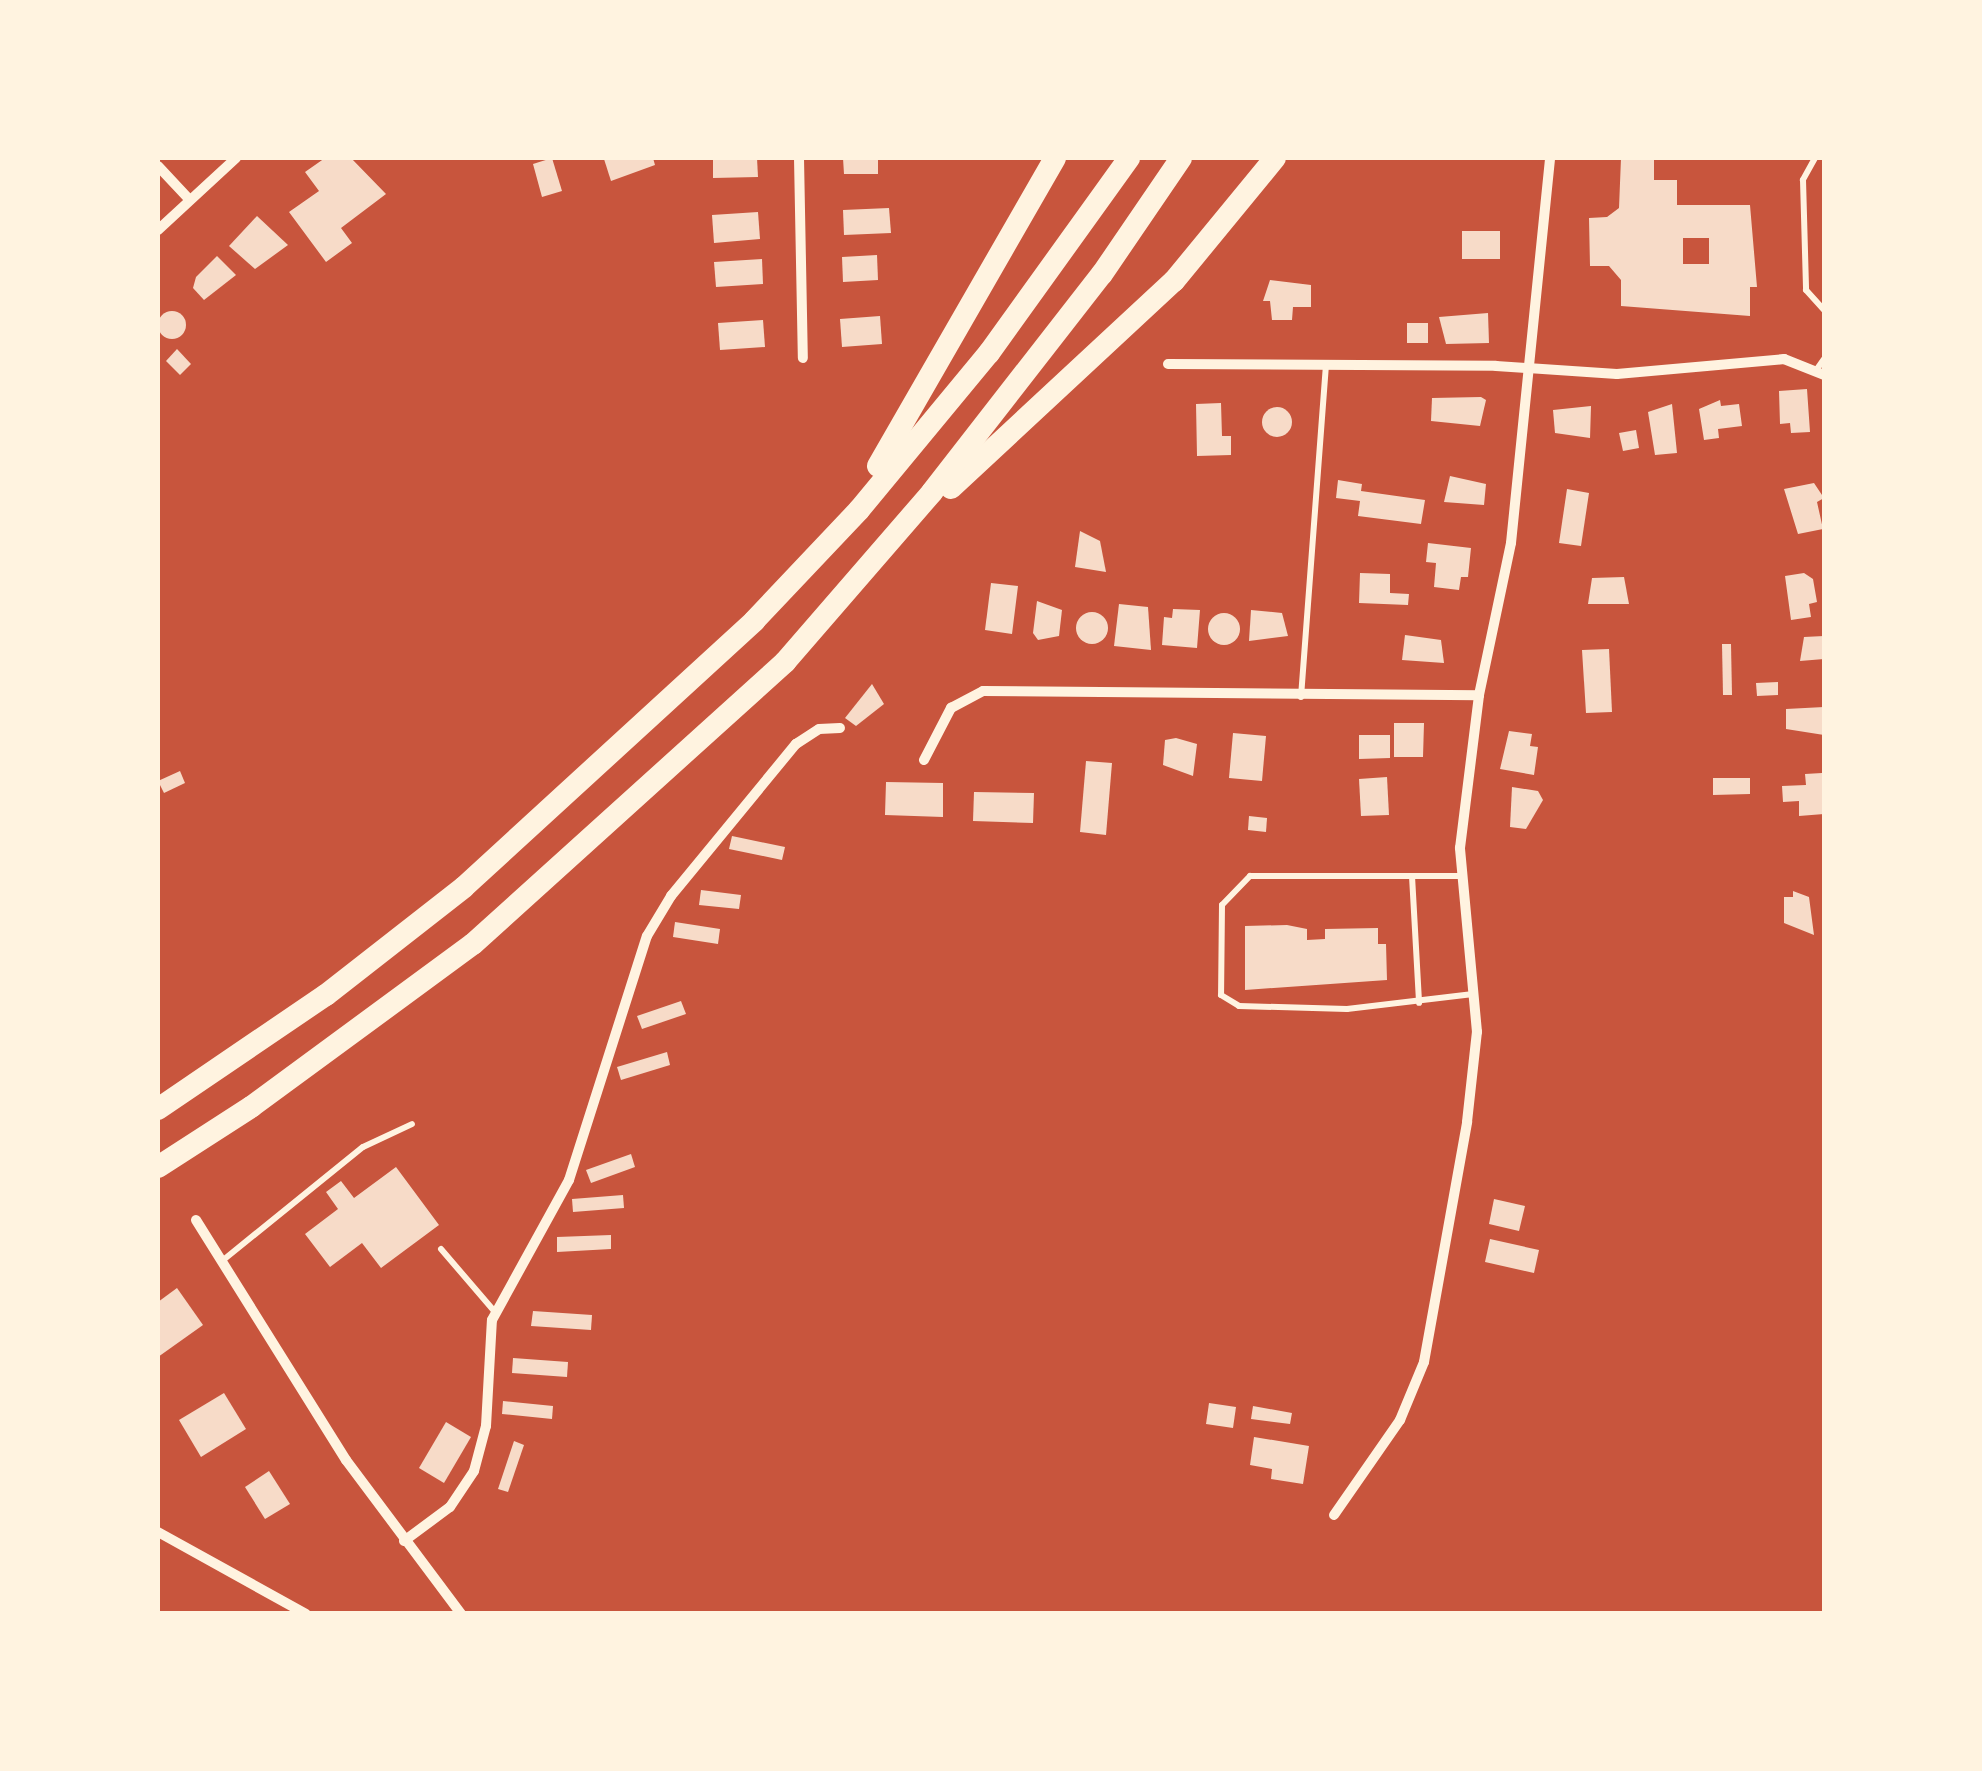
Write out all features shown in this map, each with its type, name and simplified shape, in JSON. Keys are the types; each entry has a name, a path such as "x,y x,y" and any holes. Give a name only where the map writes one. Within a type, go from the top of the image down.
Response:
{"highway":[{"path":"803,567 896,442 1055,158"},
{"path":"158,1110 326,996 464,886 646,726 803,567 988,354 1129,158"},
{"path":"868,573 1102,274 1181,158"},
{"path":"158,1168 251,1108 473,944 722,722 966,473 1174,281 1276,158"}],"street":[{"path":"158,230 236,158"},
{"path":"798,158 804,358"},
{"path":"1334,1514 1400,1420 1424,1362 1475,1070 1474,994 1461,876 1480,695 1511,543 1550,158"},
{"path":"158,166 188,199"},
{"path":"1168,364 1528,368 1618,374 1784,359 1822,368"},
{"path":"924,760 951,708 983,691 1301,698 1480,695"},
{"path":"404,1541 450,1507 474,1470 486,1426 496,1312 569,1180 632,973 670,896 796,744 819,730 840,728"},
{"path":"196,1220 404,1541 461,1614"},
{"path":"158,1532 306,1614"}],"lane":[{"path":"1815,158 1803,180 1806,290 1824,310"},
{"path":"1301,698 1326,364"},
{"path":"1461,876 1266,873 1244,879 1222,904 1222,994 1240,1006 1418,1003 1474,994"},
{"path":"1412,876 1418,1003"},
{"path":"221,1262 364,1147 412,1124"},
{"path":"441,1249 496,1312"}],"building":[{"path":"325,158 351,158 386,194 341,228 352,243 326,262 289,212 319,191 305,172"},
{"path":"552,158 562,191 542,197 533,164"},
{"path":"653,158 655,165 611,181 604,159"},
{"path":"713,158 757,158 758,177 713,178"},
{"path":"843,158 878,158 878,174 844,174"},
{"path":"1621,158 1654,158 1654,180 1677,180 1677,205 1750,205 1757,287 1750,287 1750,316 1621,306 1621,280 1609,266 1590,266 1589,218 1607,217 1619,208","holes":["1683,238 1709,238 1709,264 1683,264"]},
{"path":"889,208 891,233 844,235 843,210"},
{"path":"758,212 760,239 714,243 712,215"},
{"path":"257,216 288,245 255,269 229,246"},
{"path":"1462,231 1500,231 1500,259 1462,259"},
{"path":"877,255 878,280 843,282 842,257"},
{"path":"217,256 236,275 204,300 193,288 196,277"},
{"path":"762,259 763,284 716,287 714,262"},
{"path":"1270,280 1311,285 1311,307 1293,307 1292,320 1272,320 1270,301 1263,301"},
{"path":"172,311 182,315 186,325 182,335 172,339 162,335 158,325 162,315"},
{"path":"1488,313 1489,343 1446,344 1439,317"},
{"path":"880,316 882,344 842,347 840,319"},
{"path":"763,320 765,347 720,350 718,323"},
{"path":"1407,323 1428,323 1428,343 1407,343"},
{"path":"177,349 191,364 180,375 166,361"},
{"path":"1807,389 1810,432 1791,433 1790,423 1780,424 1779,391"},
{"path":"1432,398 1486,400 1480,426 1431,421"},
{"path":"1720,400 1721,406 1739,404 1742,426 1718,429 1719,438 1704,440 1699,409"},
{"path":"1221,403 1222,436 1231,436 1231,455 1197,456 1196,404"},
{"path":"1672,404 1677,453 1655,455 1648,412"},
{"path":"1591,406 1590,438 1555,433 1553,410"},
{"path":"1277,407 1288,411 1292,422 1288,433 1277,437 1266,433 1262,422 1266,411"},
{"path":"1636,430 1639,448 1623,451 1619,433"},
{"path":"1450,476 1486,484 1484,505 1444,502"},
{"path":"1338,480 1362,484 1361,491 1425,500 1421,524 1358,516 1360,501 1336,498"},
{"path":"1814,483 1824,498 1817,502 1823,529 1798,534 1784,489"},
{"path":"1567,489 1589,493 1581,546 1559,543"},
{"path":"1080,531 1100,541 1106,572 1075,567"},
{"path":"1428,543 1471,548 1468,577 1461,577 1459,590 1434,587 1436,563 1426,562"},
{"path":"1360,573 1390,574 1390,593 1409,594 1408,605 1359,603"},
{"path":"1804,573 1813,579 1817,602 1809,604 1811,617 1791,620 1785,576"},
{"path":"1624,577 1629,604 1588,604 1592,578"},
{"path":"991,583 1018,586 1012,634 985,630"},
{"path":"1037,601 1062,610 1059,636 1038,640 1033,633"},
{"path":"1119,604 1148,607 1151,650 1114,646"},
{"path":"1173,609 1200,610 1197,648 1162,645 1164,617 1172,618"},
{"path":"1251,610 1282,613 1288,636 1249,641"},
{"path":"1092,612 1103,617 1108,628 1103,639 1092,644 1081,639 1076,628 1081,617"},
{"path":"1224,613 1235,618 1240,629 1235,640 1224,645 1213,640 1208,629 1213,618"},
{"path":"1405,635 1441,640 1444,663 1402,660"},
{"path":"1824,636 1824,659 1800,661 1804,637"},
{"path":"1722,644 1731,644 1732,695 1723,695"},
{"path":"1609,649 1612,712 1586,713 1582,650"},
{"path":"1778,682 1778,695 1757,696 1756,683"},
{"path":"872,684 884,704 856,726 845,718"},
{"path":"1824,707 1824,735 1786,729 1786,709"},
{"path":"1394,723 1424,723 1423,757 1394,757"},
{"path":"1509,731 1532,734 1530,746 1538,747 1534,775 1500,769"},
{"path":"1233,733 1266,736 1262,781 1229,778"},
{"path":"1359,735 1390,735 1390,758 1359,759"},
{"path":"1176,738 1197,744 1193,776 1163,765 1165,740"},
{"path":"1086,761 1112,763 1106,835 1080,832"},
{"path":"180,771 185,783 164,793 158,781"},
{"path":"1822,773 1824,814 1799,816 1799,801 1783,802 1782,786 1806,785 1805,774"},
{"path":"1387,777 1389,815 1361,816 1359,779"},
{"path":"1713,778 1750,778 1750,794 1713,795"},
{"path":"886,782 943,783 943,817 885,815"},
{"path":"1512,787 1538,791 1543,800 1526,829 1510,827"},
{"path":"974,792 1034,793 1033,823 973,821"},
{"path":"1249,816 1267,818 1266,832 1248,830"},
{"path":"732,836 785,847 782,860 729,849"},
{"path":"701,890 741,895 739,909 699,905"},
{"path":"1793,891 1809,897 1814,935 1784,923 1784,897 1793,897"},
{"path":"675,922 720,929 718,944 673,937"},
{"path":"1287,925 1307,929 1307,940 1325,939 1325,929 1378,928 1378,944 1386,944 1387,980 1245,990 1245,926"},
{"path":"681,1001 686,1014 642,1029 637,1016"},
{"path":"667,1052 670,1065 621,1080 617,1067"},
{"path":"631,1154 635,1167 591,1183 586,1170"},
{"path":"396,1167 439,1225 381,1268 362,1243 330,1267 305,1234 338,1209 326,1192 341,1181 354,1198"},
{"path":"623,1195 624,1208 573,1212 572,1199"},
{"path":"1494,1199 1525,1206 1519,1231 1489,1224"},
{"path":"611,1235 611,1249 557,1252 557,1237"},
{"path":"1490,1239 1539,1250 1534,1273 1485,1262"},
{"path":"177,1288 203,1325 158,1357 158,1302"},
{"path":"533,1311 592,1315 591,1330 531,1326"},
{"path":"513,1358 568,1362 567,1377 512,1373"},
{"path":"224,1393 246,1429 201,1457 179,1420"},
{"path":"503,1401 553,1406 552,1419 502,1414"},
{"path":"1209,1403 1236,1407 1233,1428 1206,1424"},
{"path":"1253,1406 1292,1413 1290,1424 1251,1419"},
{"path":"446,1422 471,1437 444,1483 419,1468"},
{"path":"1254,1437 1309,1446 1303,1484 1271,1479 1272,1469 1250,1465"},
{"path":"514,1441 524,1445 508,1492 498,1489"},
{"path":"269,1471 290,1504 265,1519 245,1487"}]}
